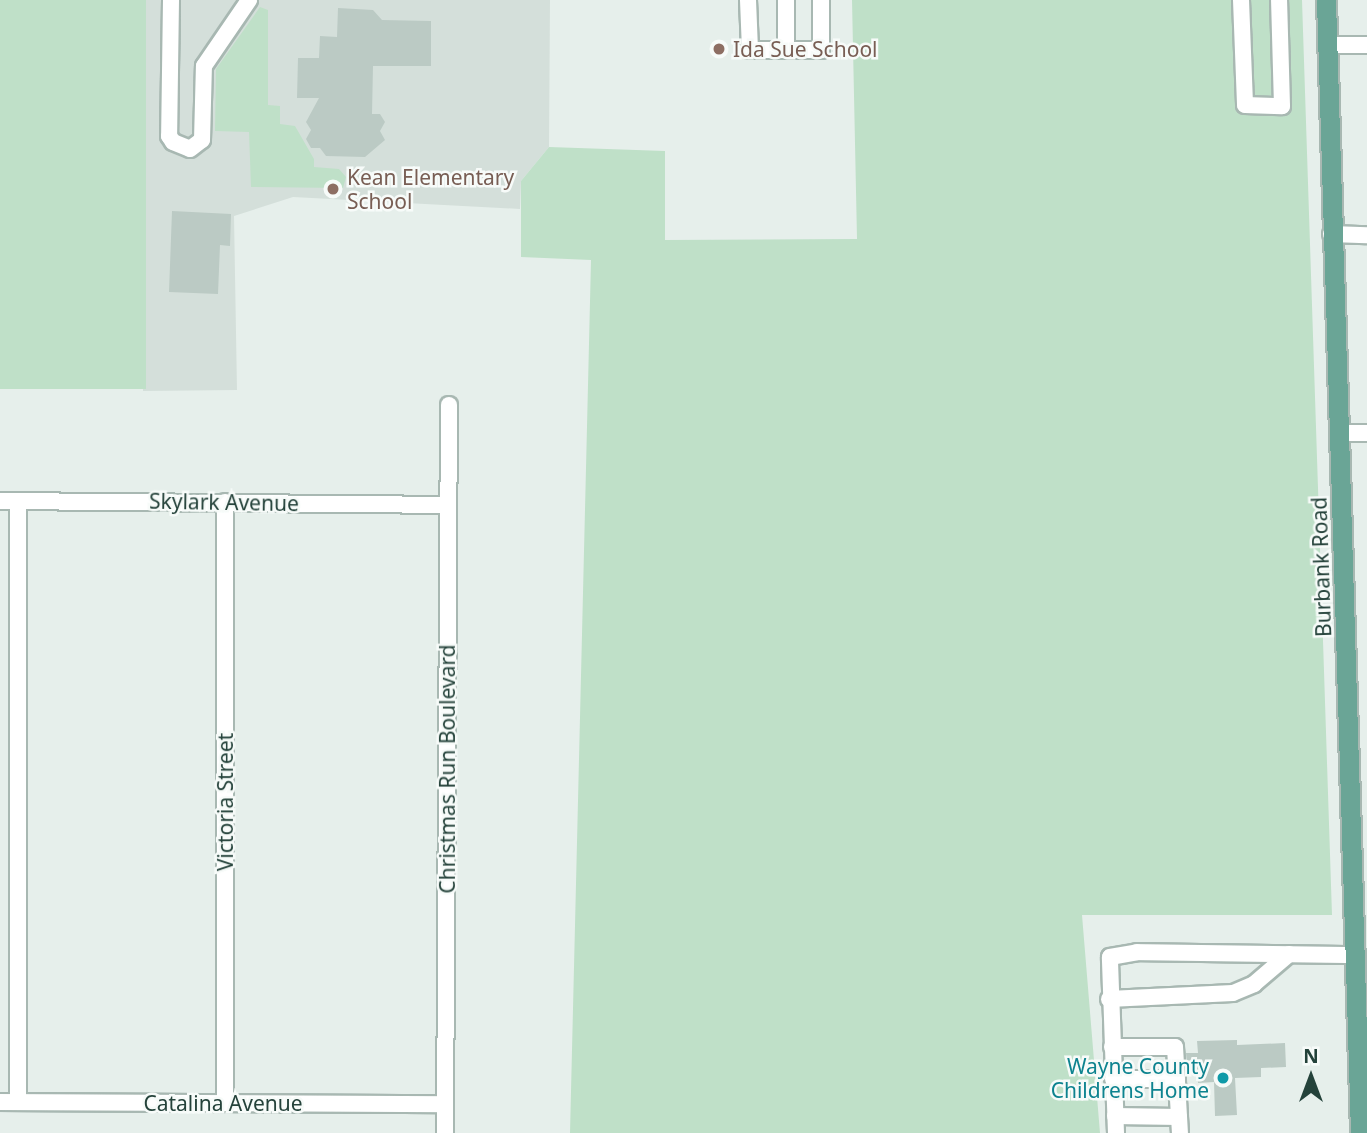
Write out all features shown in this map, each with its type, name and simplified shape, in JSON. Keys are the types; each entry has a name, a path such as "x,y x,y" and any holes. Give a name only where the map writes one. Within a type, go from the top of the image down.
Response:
{"main road":[{"name":"Burbank Road","path":"1326,0 1360,1133"}],"street":[{"path":"171,0 169,136 173,142 190,149 202,140 204,66 249,0"},
{"path":"748,0 750,50 821,50 821,0"},
{"path":"786,0 786,50"},
{"path":"1241,0 1245,105 1282,106 1279,0"},
{"path":"1327,45 1367,45"},
{"path":"1331,234 1367,235"},
{"name":"Christmas Run Boulevard","path":"445,1133 449,405"},
{"path":"1340,433 1367,433"},
{"name":"Skylark Avenue","path":"0,501 448,505"},
{"path":"18,501 18,1101"},
{"name":"Victoria Street","path":"225,502 225,1103"},
{"path":"1116,1133 1109,999 1110,957 1137,952 1355,955"},
{"path":"1109,999 1233,993 1254,985 1289,954"},
{"path":"1112,1047 1175,1046 1180,1125 1115,1115"},
{"path":"1114,1079 1177,1079"},
{"name":"Catalina Avenue","path":"0,1102 445,1104"}],"shaded area":[{"name":"Kean Elementary School","path":"146,0 550,0 549,147 521,181 520,209 293,197 234,216 237,390 143,391"}],"green space":[{"path":"0,0 146,0 146,389 0,389"},
{"path":"852,0 1302,0 1332,915 1082,915 1100,1133 570,1133 591,260 521,257 521,181 549,147 665,151 665,240 857,239"},
{"path":"260,7 268,10 268,105 280,106 280,124 295,126 314,159 314,167 339,169 346,177 343,188 251,187 249,132 215,131 216,69"}],"building":[{"name":"Kean Elementary School","path":"338,8 373,10 382,20 431,21 431,66 373,66 372,114 380,114 385,122 380,131 385,140 365,157 326,156 320,148 311,148 306,139 311,130 306,122 319,98 297,98 298,58 319,58 320,36 337,37"},
{"path":"172,211 231,214 230,246 220,245 218,294 169,292"},
{"name":"Wayne County Childrens Home","path":"1237,1040 1237,1045 1285,1043 1286,1067 1261,1068 1261,1077 1235,1078 1237,1115 1215,1116 1214,1082 1198,1083 1197,1066 1187,1066 1186,1053 1198,1053 1197,1041"}],"place":[{"name":"Ida Sue School","path":"719,49"},
{"name":"Kean Elementary School","path":"333,189"},
{"name":"Wayne County Childrens Home","path":"1223,1078"}]}
